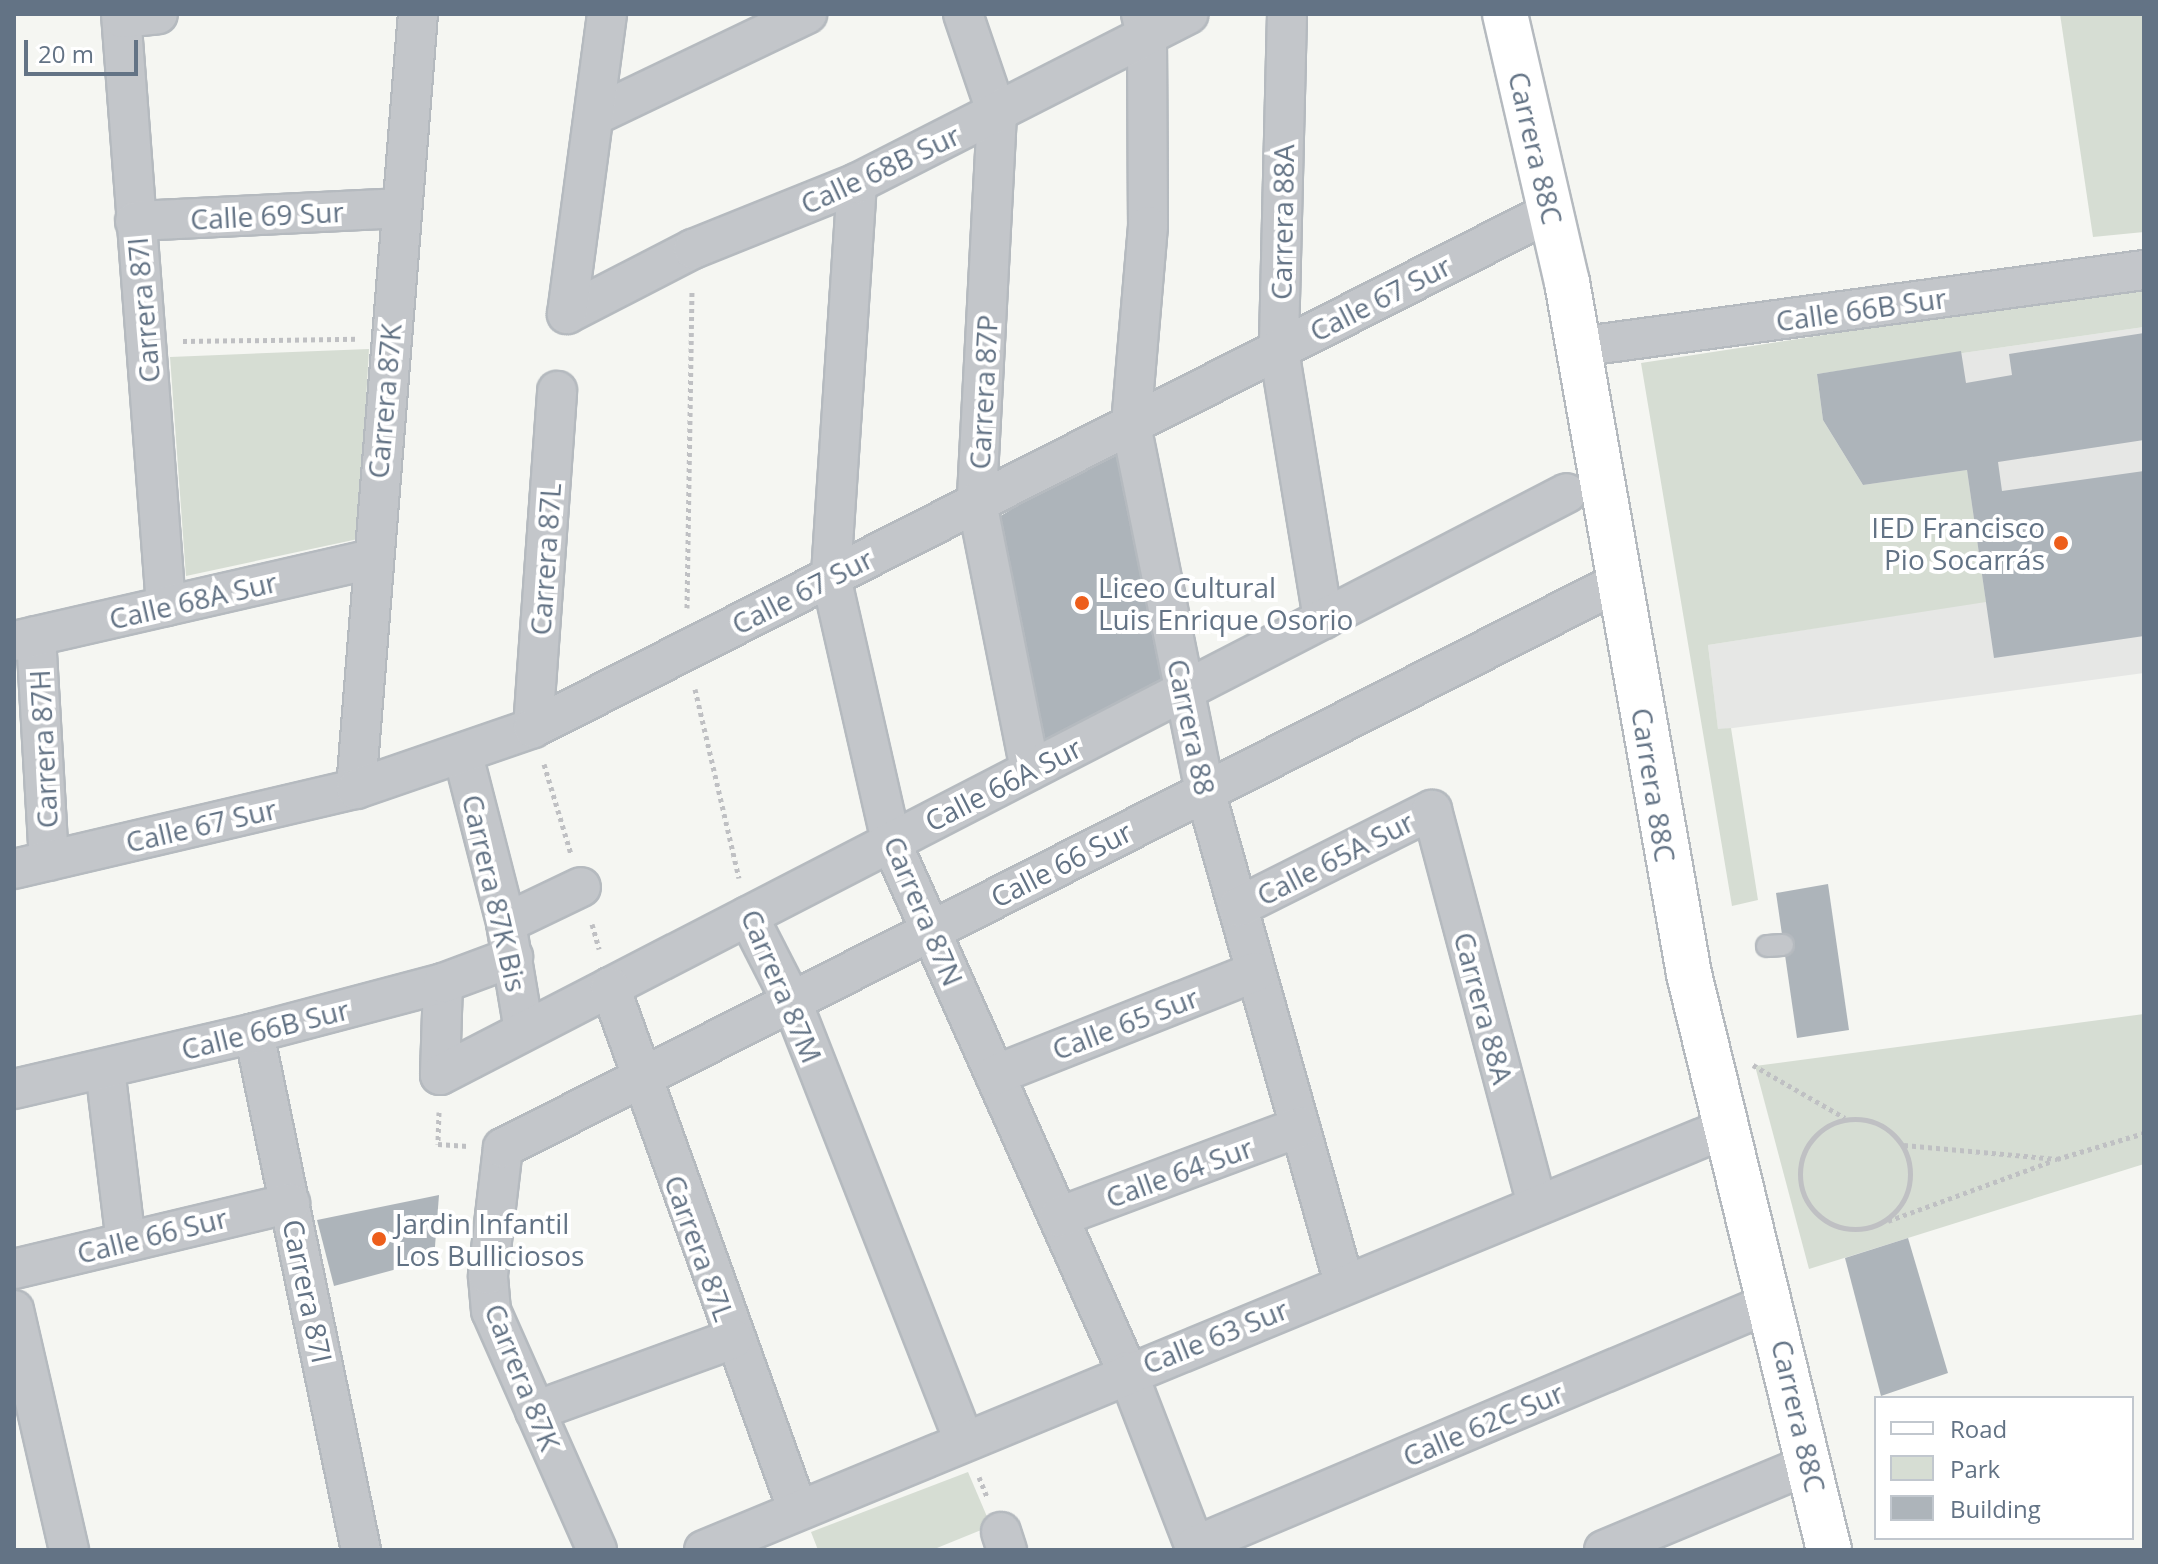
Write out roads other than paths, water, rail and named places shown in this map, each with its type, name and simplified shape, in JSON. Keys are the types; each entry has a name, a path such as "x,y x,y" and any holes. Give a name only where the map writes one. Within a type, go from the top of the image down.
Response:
{"street":[{"name":"Carrera 87K","path":"356,789 399,208 418,14"},
{"path":"598,114 607,14"},
{"path":"598,114 807,14"},
{"name":"Carrera 87P","path":"963,14 997,114 977,502 1030,770"},
{"name":"Calle 68B Sur","path":"598,114 567,314 693,249 857,183 997,114 1144,26 1188,14"},
{"name":"Carrera 88A","path":"1287,14 1279,350 1323,619"},
{"name":"Carrera 88C","path":"1505,14 1552,211 1578,347 1666,863 1829,1550"},
{"name":"Carrera 87I","path":"133,15 135,221 166,606"},
{"name":"Carrera 88","path":"1144,26 1148,226 1131,425 1205,791 1344,1283"},
{"name":"Carrera 87N","path":"857,183 831,577 891,842 1127,1371 1196,1548"},
{"name":"Calle 69 Sur","path":"135,221 399,208"},
{"name":"Calle 67 Sur","path":"32,865 356,789 463,755 533,728 1552,211"},
{"name":"Calle 66B Sur","path":"1578,347 2144,270"},
{"name":"Carrera 87L","path":"533,728 557,391"},
{"name":"Calle 66A Sur","path":"443,983 440,1075 1567,493"},
{"name":"Calle 68A Sur","path":"25,639 372,559"},
{"name":"Calle 66 Sur","path":"503,1148 1619,582"},
{"name":"Carrera 87H","path":"25,639 32,865"},
{"name":"Carrera 87K Bis","path":"463,755 510,940 524,1031"},
{"name":"Carrera 88A","path":"1432,810 1537,1205"},
{"name":"Calle 65A Sur","path":"1238,907 1432,810"},
{"name":"Calle 66B Sur","path":"14,1089 254,1033 443,983 510,940 581,887"},
{"name":"Carrera 87M","path":"748,916 792,1002 963,1439"},
{"name":"Calle 65 Sur","path":"995,1075 1255,972"},
{"name":"Carrera 87L","path":"610,987 639,1079 797,1508"},
{"name":"Carrera 87I","path":"254,1033 361,1550"},
{"path":"105,1069 126,1242"},
{"name":"Calle 64 Sur","path":"1059,1217 1300,1127"},
{"name":"Calle 63 Sur","path":"704,1550 797,1508 1127,1371 1729,1127"},
{"name":"Carrera 87K","path":"503,1148 488,1275 491,1311 597,1550"},
{"name":"Calle 66 Sur","path":"14,1269 290,1203"},
{"name":"Calle 62C Sur","path":"1196,1548 1772,1302"},
{"path":"14,1310 69,1550"},
{"path":"535,1411 733,1339"},
{"path":"1604,1550 1810,1464"}],"place":[{"name":"IED Francisco Pio Socarrás","path":"2061,543"},
{"name":"Liceo Cultural Luis Enrique Osorio","path":"1082,603"},
{"name":"Jardin Infantil Los Bulliciosos","path":"379,1239"}]}
